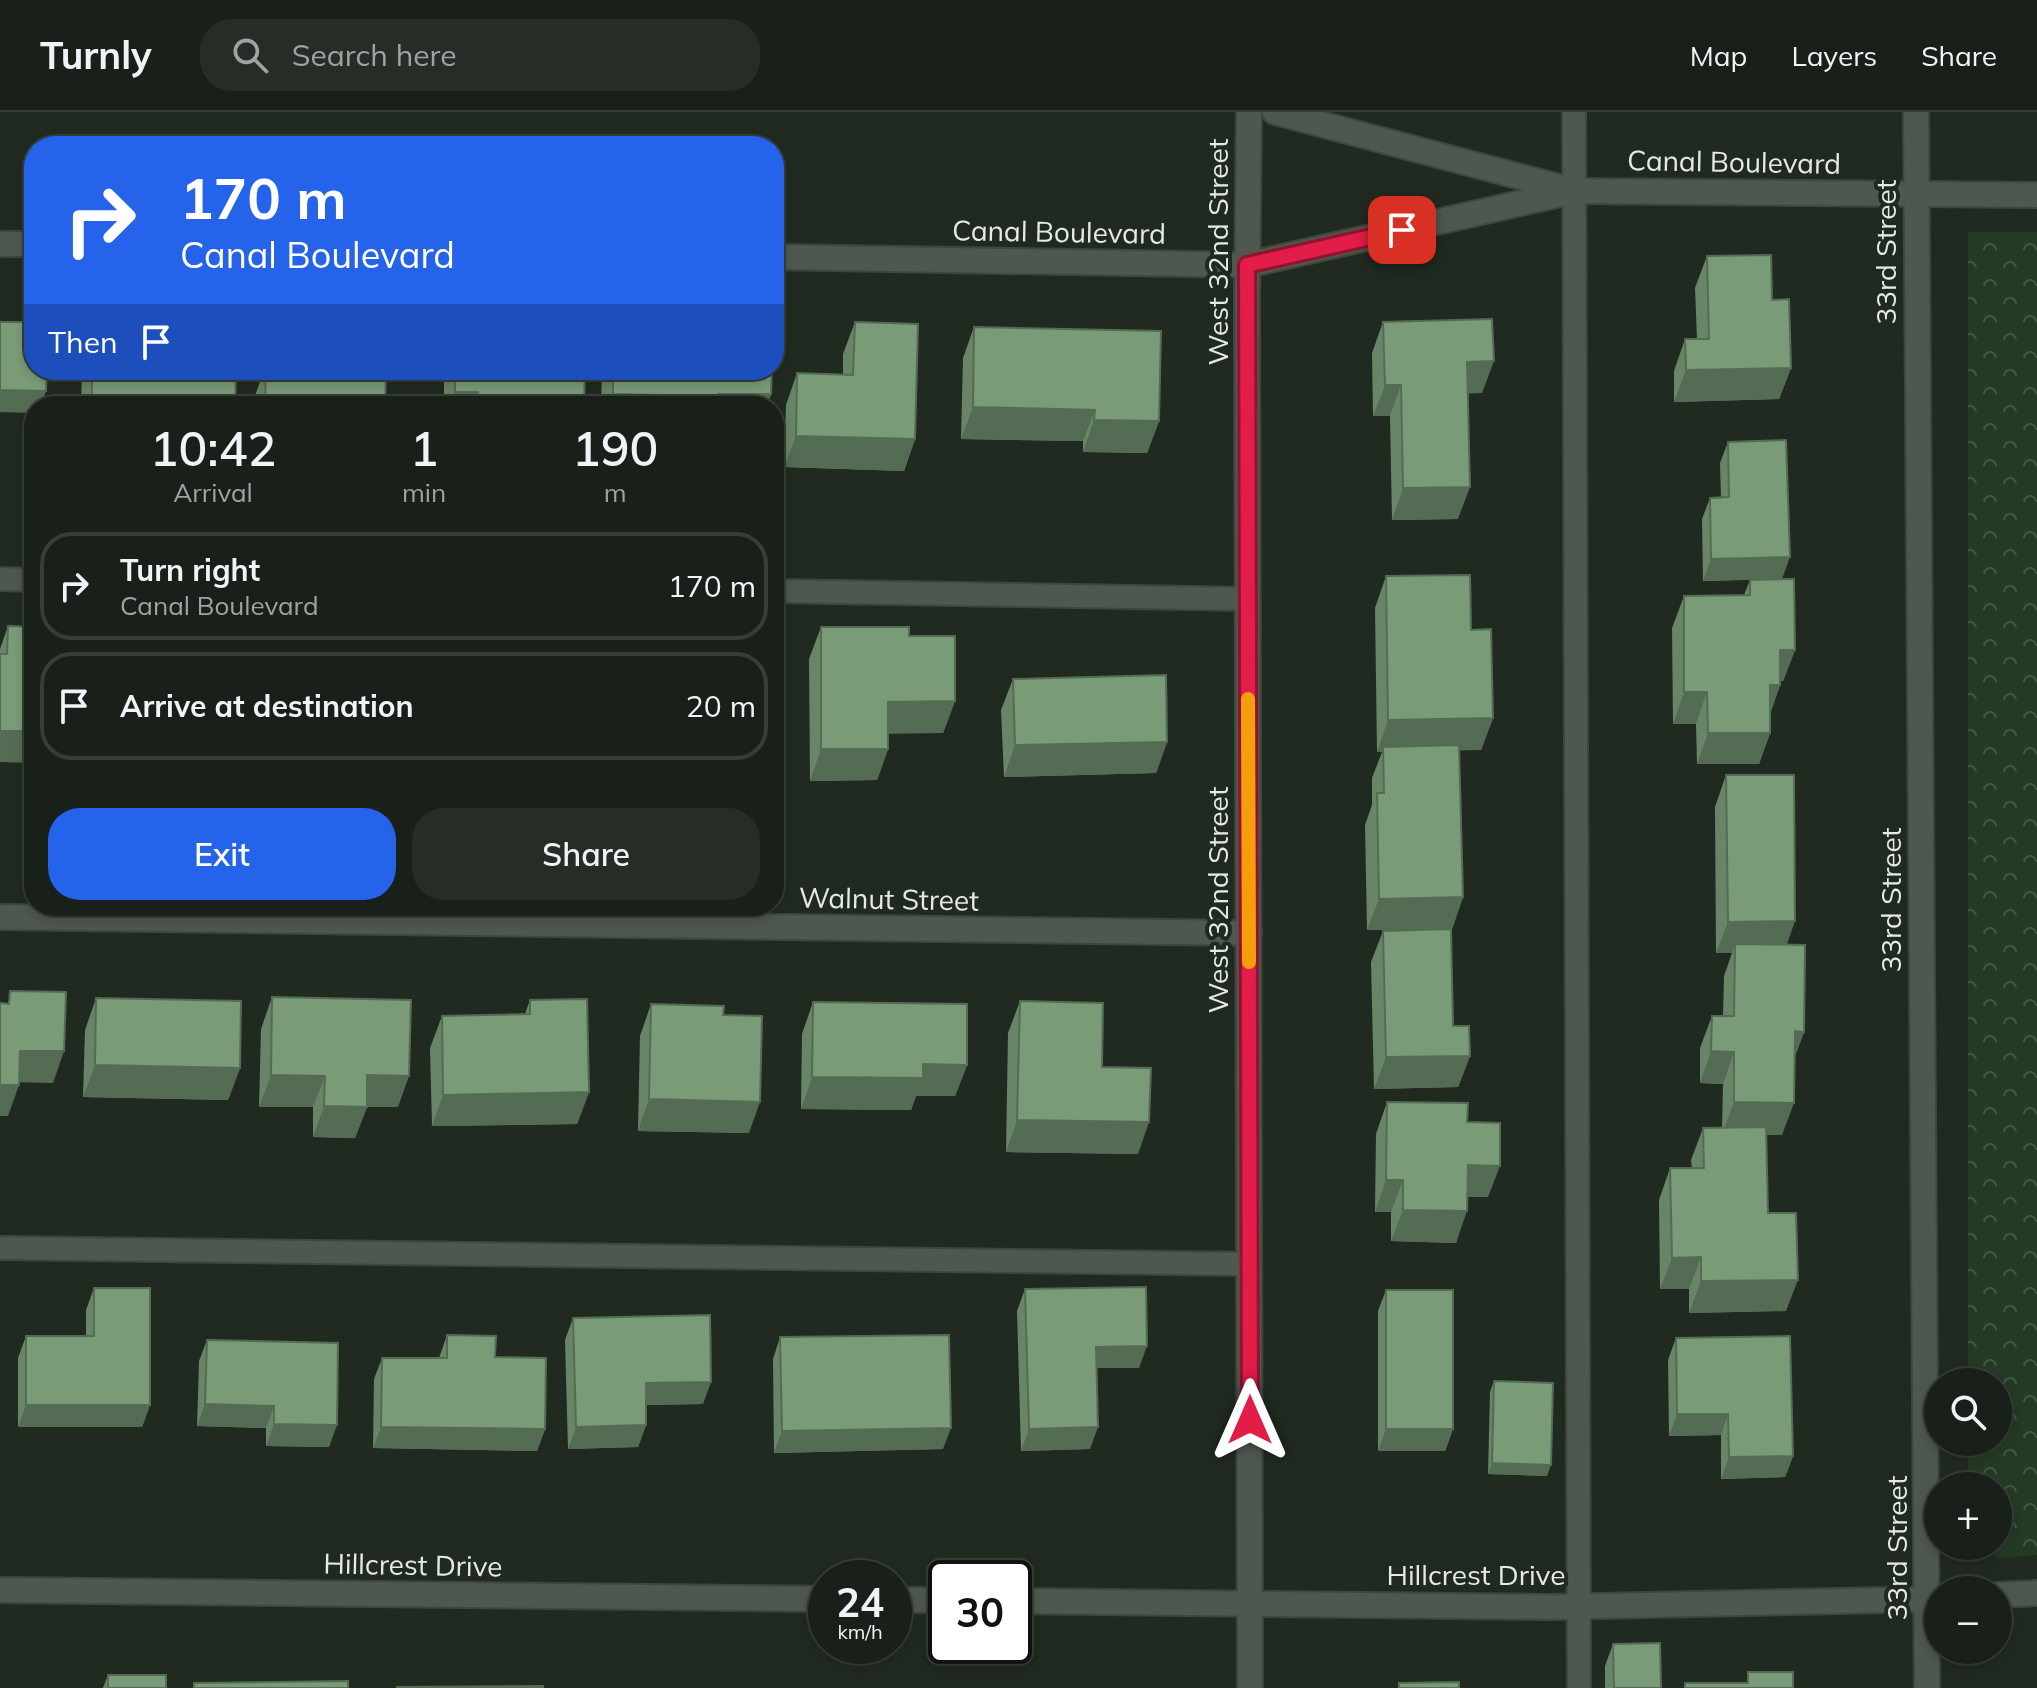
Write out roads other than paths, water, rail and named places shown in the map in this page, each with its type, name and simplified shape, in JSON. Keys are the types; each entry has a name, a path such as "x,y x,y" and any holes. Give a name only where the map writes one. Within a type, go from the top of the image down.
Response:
{"street":[{"name":"West 32nd Street","path":"1249,112 1250,1688"},
{"name":"Canal Boulevard","path":"1275,112 1574,191"},
{"name":"33rd Street","path":"1916,112 1932,1576"},
{"name":"Canal Boulevard","path":"784,257 1247,265 1574,191 2037,195"},
{"path":"0,244 24,244"},
{"name":"Walnut Street","path":"0,917 1249,933"},
{"name":"Hillcrest Drive","path":"0,1590 808,1599"},
{"path":"2012,1594 2037,1593"},
{"name":"Hillcrest Drive","path":"1032,1601 1579,1606 1924,1599"},
{"name":"33rd Street","path":"1927,1688 1928,1664"}],"lane":[{"path":"1574,112 1579,1688"},
{"path":"0,579 24,580"},
{"path":"784,591 1248,599"},
{"path":"0,1248 1250,1264"}]}
